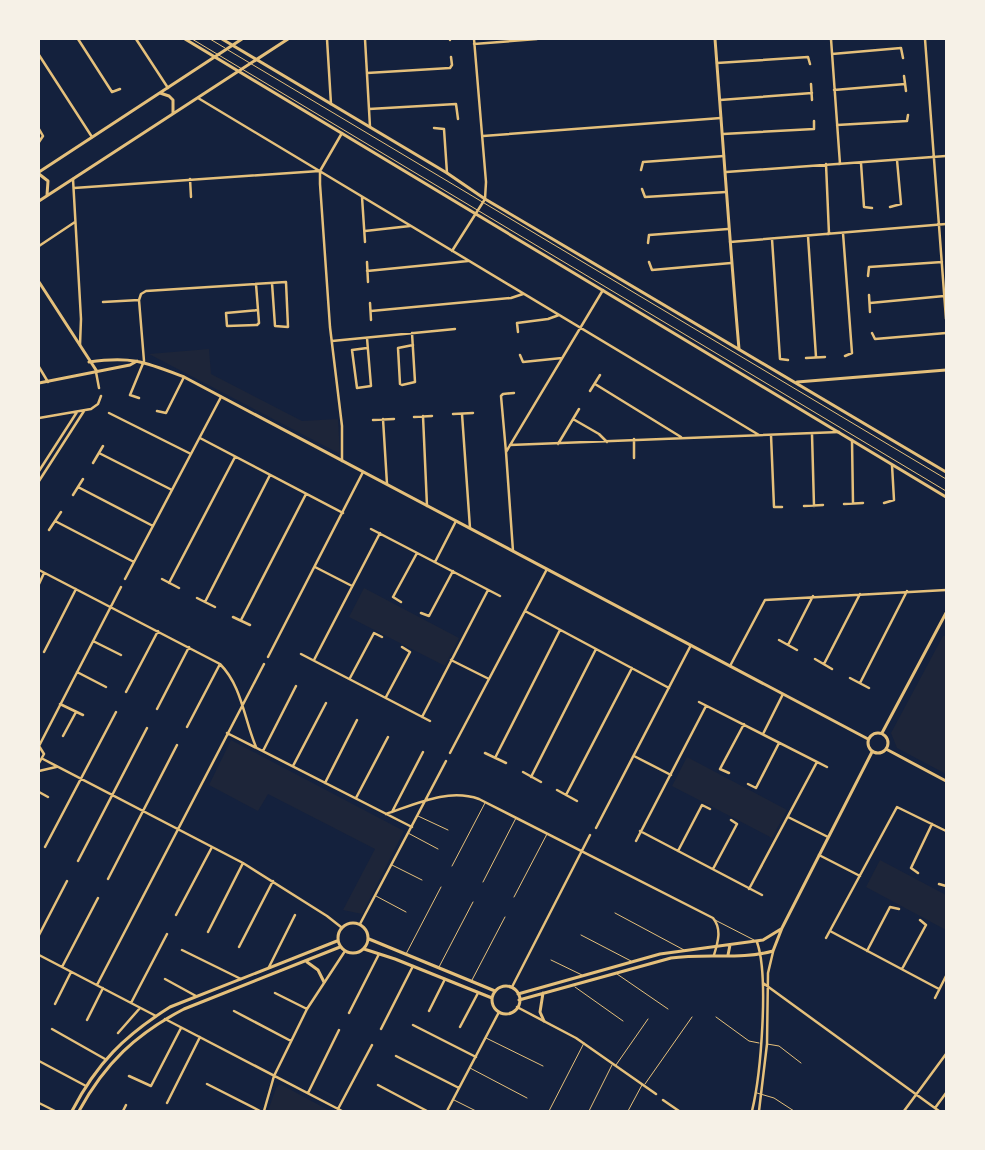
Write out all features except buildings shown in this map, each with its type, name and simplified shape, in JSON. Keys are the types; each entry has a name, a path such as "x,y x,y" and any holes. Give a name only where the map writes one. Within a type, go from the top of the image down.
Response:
{"street":[{"path":"78,39 112,92 120,90"},
{"path":"136,39 168,88"},
{"path":"185,39 217,56 474,214 946,497"},
{"path":"222,39 447,174 483,201 798,382 946,472"},
{"path":"46,196 48,181 39,173 242,39"},
{"path":"39,201 288,39"},
{"path":"327,39 332,104"},
{"path":"364,39 370,128"},
{"path":"452,251 483,201 486,182 474,39"},
{"path":"474,44 537,39"},
{"path":"715,39 726,172 728,229 739,349"},
{"path":"831,39 840,164"},
{"path":"925,39 946,319"},
{"path":"832,54 901,48 903,58"},
{"path":"39,54 92,137"},
{"path":"367,73 450,68 452,65 451,56"},
{"path":"717,63 808,57 810,64"},
{"path":"904,76 906,91"},
{"path":"811,84 812,100"},
{"path":"834,90 905,84"},
{"path":"159,93 165,93 173,100 172,114"},
{"path":"720,100 812,93"},
{"path":"198,98 759,435"},
{"path":"369,109 456,104 458,119"},
{"path":"837,125 906,122 908,115"},
{"path":"483,136 721,118"},
{"path":"722,134 814,129 814,121"},
{"path":"434,128 444,129 447,174"},
{"path":"39,130 43,136 39,142"},
{"path":"342,133 320,171 330,328 340,406 342,461"},
{"path":"641,170 643,162 724,156"},
{"path":"726,172 946,156"},
{"path":"890,207 901,204 897,160"},
{"path":"861,162 864,207 872,208"},
{"path":"826,164 829,234"},
{"path":"74,188 320,171"},
{"path":"73,179 81,319 80,347"},
{"path":"190,179 191,197"},
{"path":"642,190 645,197 726,192"},
{"path":"362,197 365,242"},
{"path":"39,246 76,222"},
{"path":"730,242 946,224"},
{"path":"365,230 411,226"},
{"path":"648,243 649,235 728,229"},
{"path":"842,233 852,354 845,356"},
{"path":"808,236 816,357"},
{"path":"772,239 780,359 788,360"},
{"path":"367,271 468,261"},
{"path":"367,262 368,282"},
{"path":"649,262 652,270 731,263"},
{"path":"868,276 869,267 942,262"},
{"path":"39,282 89,362 96,370 99,388"},
{"path":"139,398 130,394 144,361 139,300 141,294 146,291 287,282 288,326 274,326 272,283"},
{"path":"256,284 258,310 257,325 227,326 226,313 258,310"},
{"path":"506,452 603,290"},
{"path":"371,311 511,298 523,294"},
{"path":"869,295 870,312"},
{"path":"870,303 944,296"},
{"path":"103,302 139,300"},
{"path":"370,303 371,320"},
{"path":"518,332 517,323 548,319 559,315"},
{"path":"332,341 455,329"},
{"path":"412,333 413,345 415,382 402,385 400,384 398,348 413,345"},
{"path":"872,333 875,339 946,333"},
{"path":"366,337 368,348 371,386 357,388 352,350 368,348"},
{"path":"520,355 523,362 562,358"},
{"path":"806,358 824,357"},
{"path":"89,362 129,359 144,361 184,377 868,739"},
{"path":"39,383 96,370 130,365 137,361"},
{"path":"39,368 48,382"},
{"path":"798,382 946,370"},
{"path":"590,391 600,375"},
{"path":"157,411 166,414 184,377"},
{"path":"595,384 683,438"},
{"path":"513,551 500,396 514,393"},
{"path":"39,418 91,410 98,404 101,396"},
{"path":"125,579 221,397"},
{"path":"558,444 579,409"},
{"path":"39,481 84,411"},
{"path":"39,471 77,412"},
{"path":"109,413 191,454"},
{"path":"453,414 473,413"},
{"path":"462,414 470,528"},
{"path":"423,416 427,506"},
{"path":"414,417 432,416"},
{"path":"373,420 394,418"},
{"path":"383,419 387,484"},
{"path":"573,419 599,434 607,442"},
{"path":"510,445 840,432"},
{"path":"812,434 814,506"},
{"path":"771,435 774,507 782,508"},
{"path":"200,438 343,513"},
{"path":"634,439 634,458"},
{"path":"852,439 853,503"},
{"path":"93,463 103,446"},
{"path":"99,453 172,490"},
{"path":"169,583 235,457"},
{"path":"884,503 894,500 892,463"},
{"path":"268,657 363,472"},
{"path":"205,602 270,476"},
{"path":"72,495 83,479"},
{"path":"78,487 153,526"},
{"path":"241,620 306,494"},
{"path":"844,504 863,503"},
{"path":"804,506 823,506"},
{"path":"49,530 61,512"},
{"path":"55,521 134,562"},
{"path":"435,562 456,521"},
{"path":"371,528 500,596"},
{"path":"314,660 380,533"},
{"path":"401,602 393,597 417,552"},
{"path":"315,567 352,586"},
{"path":"450,753 547,569"},
{"path":"39,570 220,664 234,681 256,747"},
{"path":"421,612 429,616 452,571"},
{"path":"39,584 44,573"},
{"path":"162,579 179,588"},
{"path":"39,762 43,759 44,754 39,746 121,587"},
{"path":"44,652 76,589"},
{"path":"422,717 488,590"},
{"path":"730,666 765,600 946,590"},
{"path":"860,683 908,591"},
{"path":"824,664 860,594"},
{"path":"788,645 813,596"},
{"path":"198,598 215,607"},
{"path":"525,611 669,688"},
{"path":"882,733 946,613"},
{"path":"233,617 250,625"},
{"path":"495,758 560,630"},
{"path":"126,692 158,631"},
{"path":"350,679 374,633 382,637"},
{"path":"779,640 797,650"},
{"path":"92,641 121,655"},
{"path":"596,828 690,645"},
{"path":"157,709 189,647"},
{"path":"386,697 410,652 402,647"},
{"path":"531,777 596,649"},
{"path":"301,654 430,721"},
{"path":"815,659 832,668"},
{"path":"451,660 489,679"},
{"path":"187,727 220,664"},
{"path":"97,985 264,664"},
{"path":"566,795 632,668"},
{"path":"76,672 106,687"},
{"path":"850,678 869,688"},
{"path":"263,751 296,686"},
{"path":"763,734 782,694"},
{"path":"699,702 826,767"},
{"path":"293,766 326,703"},
{"path":"60,704 83,715"},
{"path":"636,841 706,706"},
{"path":"63,736 76,712"},
{"path":"45,847 116,712"},
{"path":"325,783 357,720"},
{"path":"729,773 720,769 744,724"},
{"path":"78,861 147,728"},
{"path":"227,732 412,827"},
{"path":"872,752 868,745 868,739 875,733 882,733 887,738 886,749"},
{"path":"356,798 388,737"},
{"path":"748,784 756,788 779,743"},
{"path":"108,879 177,744"},
{"path":"872,752 880,753 886,749"},
{"path":"886,749 946,781"},
{"path":"392,812 423,752"},
{"path":"485,752 506,763"},
{"path":"759,1111 763,1094 767,1044 769,967 782,928 872,752"},
{"path":"634,756 671,774"},
{"path":"43,759 243,863 341,927"},
{"path":"360,924 446,761"},
{"path":"749,889 816,762"},
{"path":"39,771 56,767"},
{"path":"522,772 541,782"},
{"path":"557,790 577,801"},
{"path":"39,792 48,797"},
{"path":"386,814 445,795 460,794 485,802 713,918 719,931 714,955"},
{"path":"678,851 702,805 710,809"},
{"path":"826,938 897,807 946,831"},
{"path":"788,817 828,837"},
{"path":"713,870 737,824 731,820"},
{"path":"918,872 911,868 932,824"},
{"path":"640,832 762,895"},
{"path":"512,988 590,835"},
{"path":"176,915 212,847"},
{"path":"819,855 860,876"},
{"path":"208,932 243,863"},
{"path":"39,935 67,881"},
{"path":"239,947 273,881"},
{"path":"940,884 946,886"},
{"path":"62,967 98,898"},
{"path":"867,951 890,907 899,908"},
{"path":"268,968 295,915"},
{"path":"902,969 926,925 920,920"},
{"path":"347,923 360,924 366,929 368,939 364,949 358,953 344,951 338,941 341,927 347,923"},
{"path":"518,994 632,962 684,950 756,942 767,939 782,928"},
{"path":"830,931 939,989"},
{"path":"131,1003 167,934"},
{"path":"368,939 495,991"},
{"path":"72,1111 86,1086 105,1059 118,1045 170,1007 338,941"},
{"path":"752,1111 756,1093 763,984 761,954 756,942"},
{"path":"728,955 730,945"},
{"path":"79,1111 111,1063 136,1040 165,1019 184,1009 340,947"},
{"path":"364,949 413,966 492,998"},
{"path":"182,950 242,979"},
{"path":"264,1111 274,1076 307,1009 344,951"},
{"path":"520,1000 671,958 774,952"},
{"path":"349,1013 379,954"},
{"path":"39,957 156,1016"},
{"path":"306,962 318,970 324,982"},
{"path":"381,1029 413,966"},
{"path":"55,1004 71,972"},
{"path":"935,998 946,976"},
{"path":"165,979 197,997"},
{"path":"429,1011 445,979"},
{"path":"763,984 939,1111"},
{"path":"500,987 512,988 518,994 520,1000 517,1007 506,1014 499,1012 493,1006 492,998 495,991 500,987"},
{"path":"87,1020 103,988"},
{"path":"460,1027 478,992"},
{"path":"275,993 307,1009"},
{"path":"543,993 540,1012 544,1020"},
{"path":"517,1007 584,1043 656,1094"},
{"path":"118,1033 140,1008"},
{"path":"234,1011 291,1041"},
{"path":"446,1111 499,1012"},
{"path":"165,1019 342,1111"},
{"path":"413,1025 476,1057"},
{"path":"129,1076 151,1086 181,1028"},
{"path":"52,1029 105,1059"},
{"path":"308,1093 339,1030"},
{"path":"167,1103 200,1037"},
{"path":"338,1109 372,1045"},
{"path":"904,1111 946,1054"},
{"path":"396,1056 459,1088"},
{"path":"39,1061 86,1086"},
{"path":"207,1084 260,1111"},
{"path":"378,1085 427,1111"},
{"path":"935,1109 946,1093"},
{"path":"663,1100 679,1111"},
{"path":"39,1103 55,1111"},
{"path":"123,1111 126,1105"}],"lane":[{"path":"192,39 217,56"},
{"path":"210,39 404,153 946,479"},
{"path":"241,71 477,210 946,492"},
{"path":"452,866 485,802"},
{"path":"418,815 448,830"},
{"path":"483,882 517,818"},
{"path":"408,833 438,849"},
{"path":"514,897 547,834"},
{"path":"392,865 422,880"},
{"path":"406,954 441,887"},
{"path":"376,896 406,912"},
{"path":"439,968 473,902"},
{"path":"615,913 684,950"},
{"path":"471,981 504,917"},
{"path":"713,918 756,942"},
{"path":"581,935 632,962"},
{"path":"551,960 582,976"},
{"path":"616,973 668,1010"},
{"path":"573,985 623,1021"},
{"path":"628,1111 643,1085 692,1017"},
{"path":"716,1017 749,1040 760,1043"},
{"path":"589,1111 614,1065 648,1020"},
{"path":"486,1038 543,1066"},
{"path":"549,1111 584,1043"},
{"path":"767,1044 777,1046 801,1063"},
{"path":"469,1068 526,1098"},
{"path":"756,1093 776,1098 794,1111"},
{"path":"453,1099 476,1111"}],"shaded area":[{"path":"209,349 211,374 302,421 338,419 340,454 149,354"},
{"path":"364,588 459,638 445,666 349,617"},
{"path":"943,636 946,636 946,774 897,748 891,733"},
{"path":"231,740 404,831 362,914 343,910 375,849 268,794 258,811 209,785"},
{"path":"687,757 787,810 772,838 672,786"},
{"path":"880,860 946,895 946,930 866,887"},
{"path":"279,1085 330,1111 268,1111 276,1088"}]}
